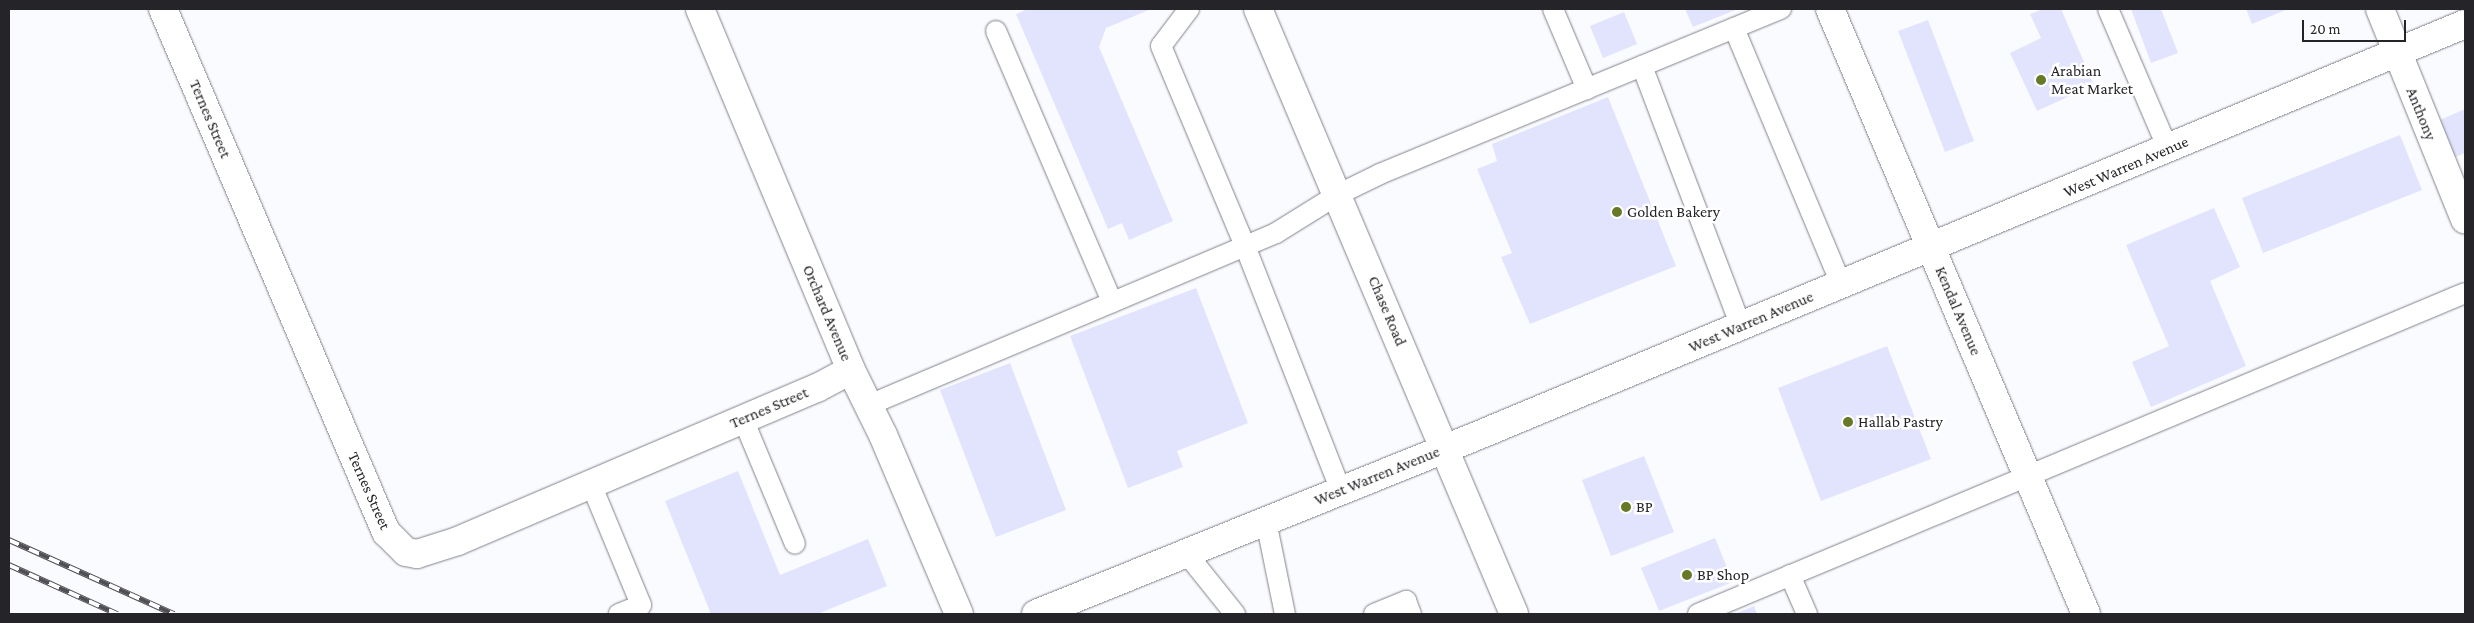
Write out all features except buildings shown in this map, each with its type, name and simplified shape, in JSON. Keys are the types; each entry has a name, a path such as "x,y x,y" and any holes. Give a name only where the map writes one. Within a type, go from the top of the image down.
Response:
{"street":[{"name":"Ternes Street","path":"163,9 386,532 406,552 417,554 591,484 743,419 851,370"},
{"name":"Orchard Avenue","path":"700,9 851,370 869,406 959,614"},
{"name":"Chase Road","path":"1258,9 1514,614"},
{"name":"Kendal Avenue","path":"1830,9 2086,614"},
{"name":"Anthony","path":"2380,9 2465,219"},
{"name":"West Warren Avenue","path":"1036,614 1445,449 1932,248 2465,24"}],"lane":[{"path":"1189,9 1161,46 1245,246 1341,491"},
{"path":"1553,9 1587,89"},
{"path":"869,406 1276,233 1337,195 1380,174 1781,9"},
{"path":"2108,9 2168,149"},
{"path":"1734,28 1841,284"},
{"path":"996,31 1112,302"},
{"path":"1642,66 1741,326"},
{"path":"1698,614 2465,293"},
{"path":"743,419 795,544"},
{"path":"591,484 641,605 619,614"},
{"path":"1266,521 1285,614"},
{"path":"1187,554 1234,613"},
{"path":"1790,575 1807,614"},
{"path":"1374,614 1406,602 1412,614"}],"railway":[{"path":"9,540 174,614"},
{"path":"9,565 117,614"}],"place":[{"name":"Arabian Meat Market","path":"2041,80"},
{"name":"Golden Bakery","path":"1617,212"},
{"name":"Hallab Pastry","path":"1848,422"},
{"name":"BP","path":"1626,507"},
{"name":"BP Shop","path":"1687,575"}]}
